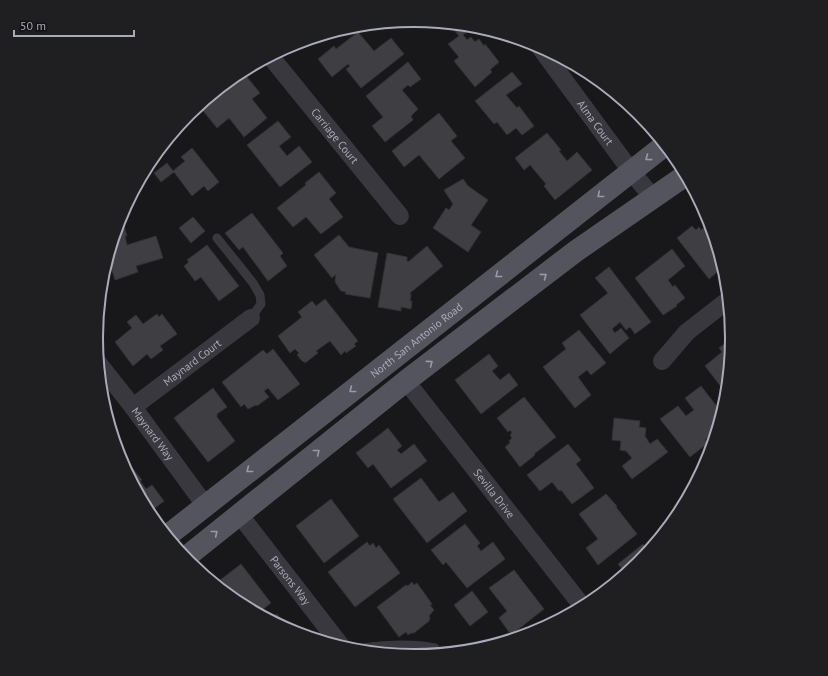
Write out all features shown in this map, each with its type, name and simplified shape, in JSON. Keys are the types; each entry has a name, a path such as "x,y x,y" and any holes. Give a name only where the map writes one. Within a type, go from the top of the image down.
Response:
{"main road":[{"name":"North San Antonio Road","path":"171,532 661,148"},
{"path":"190,554 406,381 576,251 681,179"}],"street":[{"name":"Alma Court","path":"547,57 631,171 653,198"},
{"name":"Carriage Court","path":"274,60 400,216"},
{"path":"662,361 687,332 723,304"},
{"name":"Maynard Court","path":"133,407 251,318"},
{"name":"Maynard Way","path":"105,372 206,504"},
{"name":"Sevilla Drive","path":"406,381 578,602"},
{"name":"Parsons Way","path":"239,514 335,638"}],"lane":[{"path":"217,238 253,283 260,295 261,304 251,318"},
{"path":"378,646 426,646 435,648"}],"building":[{"path":"454,30 467,32 463,35 467,40 471,37 475,42 479,39 484,46 485,44 499,62 490,70 492,72 475,87 454,61 459,57 448,44 459,36"},
{"path":"358,32 374,51 391,38 404,54 361,88 346,69 350,66 348,64 332,77 318,59 334,46 336,49"},
{"path":"408,62 421,79 410,87 408,85 402,90 418,109 411,116 413,120 385,142 372,126 383,117 366,96"},
{"path":"512,72 522,84 506,95 517,108 519,106 534,126 522,135 516,128 507,135 497,122 494,124 475,101"},
{"path":"246,76 260,93 252,99 267,118 244,137 229,118 217,128 202,110 225,91"},
{"path":"439,113 457,136 451,141 465,158 439,179 419,155 404,167 392,151"},
{"path":"278,121 291,137 279,146 287,156 299,146 312,162 280,187 247,145"},
{"path":"547,133 561,150 559,151 567,161 577,152 592,170 555,200 544,186 546,184 530,165 524,170 515,158"},
{"path":"192,148 219,182 208,191 204,186 192,196 174,172 161,182 154,173 167,163 173,171 185,161 181,157"},
{"path":"319,172 336,193 329,199 343,217 321,234 306,217 293,227 277,208 306,185 305,183"},
{"path":"463,179 468,186 488,200 471,225 481,232 468,252 433,228 446,208 449,210 453,204 444,190"},
{"path":"252,213 283,253 280,256 287,266 268,281 243,247 239,250 225,233"},
{"path":"193,217 205,231 191,243 179,228"},
{"path":"692,226 696,230 699,227 701,230 704,228 718,272 709,279 677,238"},
{"path":"124,227 127,236 125,236 127,245 156,236 163,258 136,266 138,272 115,280 111,268"},
{"path":"339,235 349,247 378,253 370,298 345,294 346,292 341,291 335,282 336,274 332,278 314,255"},
{"path":"207,245 239,286 219,301 201,277 195,281 184,266 189,262 187,260"},
{"path":"427,246 443,266 410,293 410,301 412,301 411,309 401,307 401,311 378,307 387,253 407,257 408,262"},
{"path":"672,249 685,266 668,280 673,287 675,285 685,298 676,305 677,306 663,315 635,278"},
{"path":"609,267 651,322 635,334 630,327 626,330 620,322 612,329 615,333 621,328 629,338 610,354 580,315 608,293 595,278"},
{"path":"325,299 358,341 354,344 356,346 346,353 345,351 341,355 330,341 316,351 318,353 305,363 297,355 299,353 295,349 290,353 278,336 302,317 298,312 312,301 316,306"},
{"path":"157,314 159,317 162,314 177,334 160,346 163,350 151,359 147,354 133,366 115,342 132,328 127,322 136,315 143,324"},
{"path":"579,330 606,363 591,375 587,370 578,377 591,395 575,408 543,367 566,349 562,343"},
{"path":"725,344 721,387 705,366 722,352 719,348"},
{"path":"273,349 300,384 278,400 268,388 264,391 269,397 257,406 256,405 248,409 244,404 241,407 222,382 263,350 267,354"},
{"path":"489,354 498,366 492,371 500,380 509,373 518,385 481,414 455,380"},
{"path":"701,386 717,407 708,438 705,440 707,442 705,445 690,457 660,419 678,406 686,416 694,410 685,398"},
{"path":"213,388 227,407 217,414 217,417 235,441 208,462 174,418"},
{"path":"524,397 556,437 520,467 505,447 510,443 509,441 512,438 510,435 512,433 510,430 508,432 497,418"},
{"path":"614,418 640,421 639,427 646,428 645,436 650,444 657,439 668,452 632,479 622,466 632,458 626,451 620,450 621,441 612,440"},
{"path":"388,428 402,446 397,450 401,454 414,444 427,461 391,488 373,464 368,468 356,453"},
{"path":"568,444 581,460 576,464 594,488 572,504 561,490 559,491 552,482 540,491 527,475"},
{"path":"132,468 142,480 140,481 146,489 152,485 164,501 154,509"},
{"path":"421,478 439,502 453,492 467,511 427,543 393,499"},
{"path":"606,494 617,506 616,507 637,534 598,565 586,548 598,539 579,514"},
{"path":"331,499 359,536 324,563 296,526"},
{"path":"465,524 480,543 477,546 481,551 493,542 505,559 467,588 446,562 443,565 431,550"},
{"path":"367,542 370,546 373,543 376,548 379,545 400,573 355,607 328,572"},
{"path":"643,544 645,546 622,569 618,564"},
{"path":"241,564 271,603 263,610 241,597 220,581"},
{"path":"514,570 544,609 516,631 510,633 499,618 507,611 489,588"},
{"path":"412,582 414,585 417,583 432,604 430,605 434,610 429,616 429,621 414,633 408,635 406,632 399,637 377,607"},
{"path":"472,591 488,612 470,626 454,605"},
{"path":"277,614 281,619 276,617 274,616"}]}
